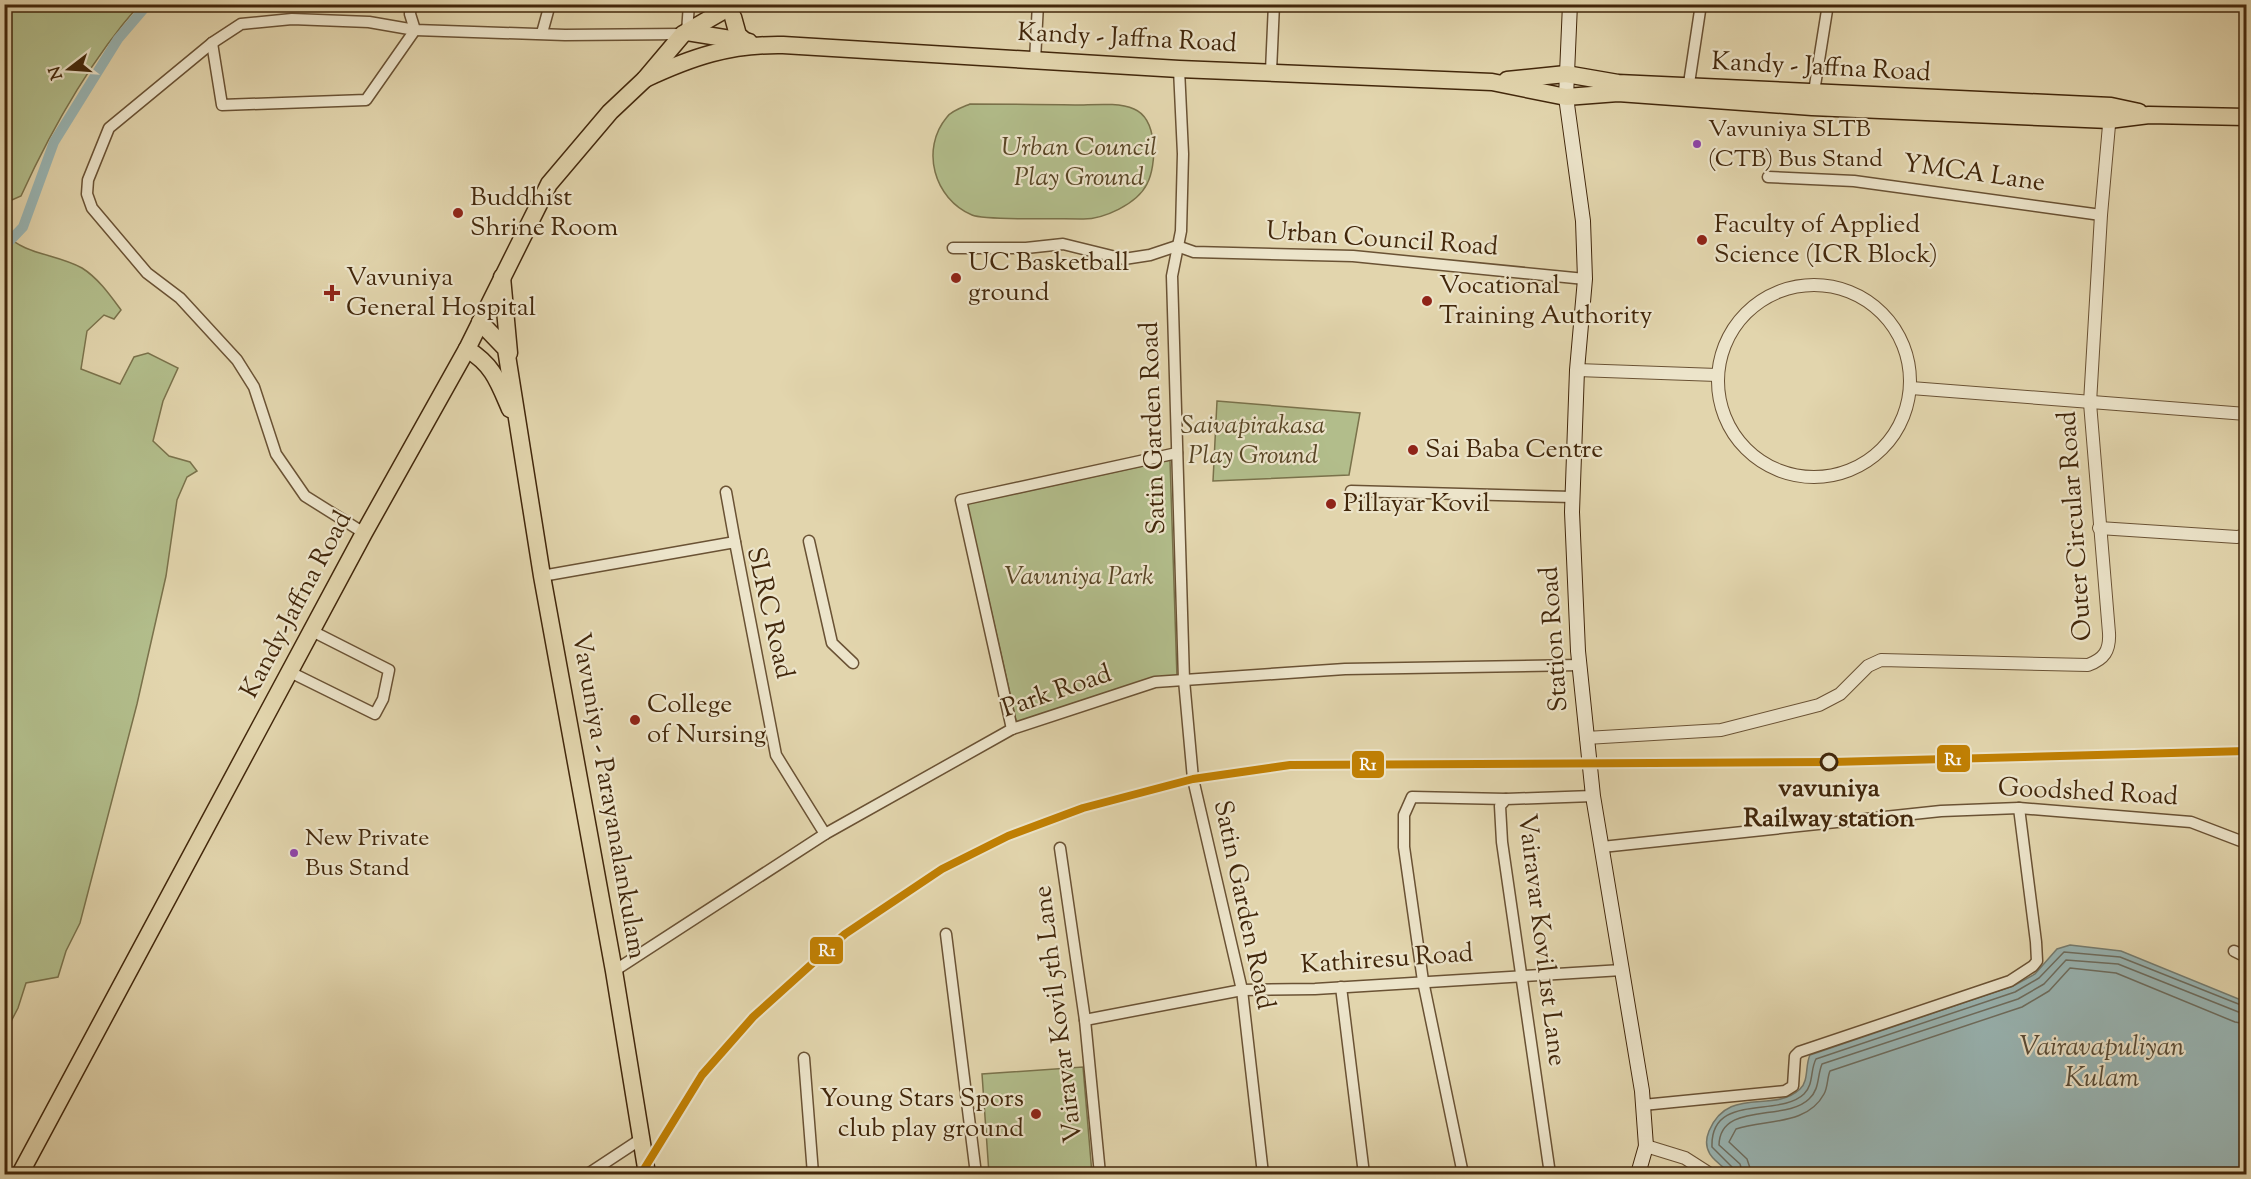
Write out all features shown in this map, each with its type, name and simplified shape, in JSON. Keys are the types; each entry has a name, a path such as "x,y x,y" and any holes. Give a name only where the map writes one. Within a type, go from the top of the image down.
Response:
{"highway":[{"path":"670,47 694,56 734,11 746,4"},
{"name":"Kandy-Jaffna Road","path":"20,1174 364,533 467,349 549,184 610,112 645,79 670,47 685,33 734,11"},
{"path":"734,11 738,35 752,43"},
{"name":"Kandy - Jaffna Road","path":"685,33 752,43 1179,69 1271,71 1492,82 1566,97 1618,93 1687,93 2149,115 2247,117"},
{"name":"Kandy - Jaffna Road","path":"694,56 752,43"},
{"name":"Kandy-Jaffna Road","path":"645,79 694,56"},
{"name":"Kandy - Jaffna Road","path":"1492,82 1566,74 1687,93"},
{"path":"502,276 517,426"},
{"path":"480,322 506,349 512,382"},
{"path":"467,349 485,360 496,376 517,426"},
{"name":"Vavuniya - Parayanalankulam","path":"517,426 614,971 647,1174"}],"main road":[{"name":"Station Road","path":"1570,4 1566,97 1583,221 1585,279 1577,370 1572,496 1580,665 1593,796 1643,1106 1646,1146 1638,1174"}],"street":[{"path":"411,4 410,14 415,30"},
{"path":"542,33 550,4"},
{"path":"364,533 305,496 276,454 254,387 237,360 180,298 147,273 99,217 87,194 88,180 109,128 212,44 241,24 292,20 369,22 415,30 638,35 685,33 689,4"},
{"path":"1035,60 1038,4"},
{"path":"1271,71 1274,4"},
{"path":"1687,93 1701,4"},
{"path":"1813,100 1828,4"},
{"path":"212,44 222,105 366,100 415,30"},
{"path":"638,35 670,47"},
{"name":"Satin Garden Road","path":"1179,69 1183,154 1181,231 1172,276 1185,680 1193,779 1242,990 1263,1174"},
{"name":"Outer Circular Road","path":"1586,738 1721,730 1819,705 1840,694 1868,666 1881,660 2088,665 2098,661 2107,653 2110,645 2090,403 2100,215 2110,113"},
{"name":"YMCA Lane","path":"1768,177 1854,181 2100,215"},
{"path":"953,248 1026,248 1063,244 1124,259 1150,255 1177,246"},
{"name":"Urban Council Road","path":"1177,246 1194,252 1353,256 1585,279"},
{"path":"1820,284 1849,290 1875,306 1896,329 1908,357 1911,388 1903,421 1884,449 1857,469 1825,478 1791,476 1760,462 1736,439 1721,409 1717,375 1723,346 1738,319 1761,299 1789,286 1820,284"},
{"path":"1577,370 1717,375"},
{"path":"1911,388 2247,414"},
{"path":"1012,729 961,500 1177,453"},
{"path":"1351,491 1572,496"},
{"path":"726,492 735,542"},
{"path":"2099,528 2237,537 2247,535"},
{"path":"808,541 832,643 853,663"},
{"name":"SLRC Road","path":"542,576 735,542 776,755 825,834"},
{"path":"290,672 375,714 383,699 389,670 312,631"},
{"name":"Park Road","path":"614,971 825,834 1012,729 1155,682 1345,669 1580,665"},
{"name":"Vairavar Kovil 1st Lane","path":"1550,1174 1520,975 1499,817 1500,806 1506,799 1593,796"},
{"path":"1463,1174 1423,981 1404,847 1404,815 1412,797 1506,799"},
{"path":"1643,1106 1785,1091 1792,1086 1796,1056 1799,1052 1920,1013 2010,981 2030,970 2037,961 2036,942 2019,808"},
{"name":"Goodshed Road","path":"1602,847 1941,811 2019,808 2191,822 2247,843"},
{"name":"Vairavar Kovil 5th Lane","path":"1060,848 1085,1020 1100,1174"},
{"path":"946,934 976,1174"},
{"path":"2234,951 2247,957"},
{"name":"Kathiresu Road","path":"1085,1020 1242,990 1341,987 1622,970"},
{"path":"1341,987 1364,1174"},
{"path":"804,1059 813,1174"},
{"path":"588,1174 641,1138"},
{"path":"1646,1146 1684,1158 1710,1174"}],"green space":[{"path":"5,4 139,5 104,49 73,96 21,196 5,203"},
{"name":"Urban Council Play Ground","path":"970,104 1105,104 1134,109 1148,122 1153,143 1153,166 1147,184 1128,204 1109,214 1090,219 1007,219 972,215 959,208 948,197 935,172 933,158 934,144 947,117"},
{"path":"5,234 22,246 82,268 98,282 121,310 114,319 104,315 87,331 81,369 120,384 134,357 148,353 178,368 163,401 153,441 169,456 190,462 197,471 187,477 177,500 166,576 137,704 80,923 66,951 58,977 26,983 18,1008 5,1033"},
{"name":"Saivapirakasa Play Ground","path":"1217,401 1360,413 1349,475 1213,481"},
{"name":"Vavuniya Park","path":"1170,460 1177,678 1017,725 967,504"},
{"name":"Young Stars Spors club play ground","path":"1083,1067 1092,1174 989,1174 982,1074"}],"water":[{"name":"Vairavapuliyan Kulam","path":"2070,945 2121,951 2246,1002 2246,1174 1732,1174 1708,1151 1709,1131 1717,1117 1739,1104 1777,1100 1800,1089 1806,1077 1810,1055 2013,986 2035,974 2057,949"}],"waterway":[{"path":"4,247 23,227 54,142 118,39 148,4"}],"transit line":[{"name":"R1","path":"641,1174 702,1075 753,1017 845,934 942,869 1008,836 1083,808 1193,779 1290,765 1832,762 2246,751"}],"place":[{"name":"Vavuniya SLTB (CTB) Bus Stand","path":"1697,144"},
{"name":"Buddhist Shrine Room","path":"458,213"},
{"name":"Faculty of Applied Science (ICR Block)","path":"1702,240"},
{"name":"UC Basketball ground","path":"956,278"},
{"name":"Vavuniya General Hospital","path":"332,293"},
{"name":"Vocational Training Authority","path":"1427,301"},
{"name":"Sai Baba Centre","path":"1413,450"},
{"name":"Pillayar Kovil","path":"1331,504"},
{"name":"College of Nursing","path":"635,720"},
{"name":"vavuniya Railway station","path":"1829,762"},
{"name":"New Private Bus Stand","path":"294,853"},
{"name":"Young Stars Spors club play ground","path":"1036,1114"}]}
